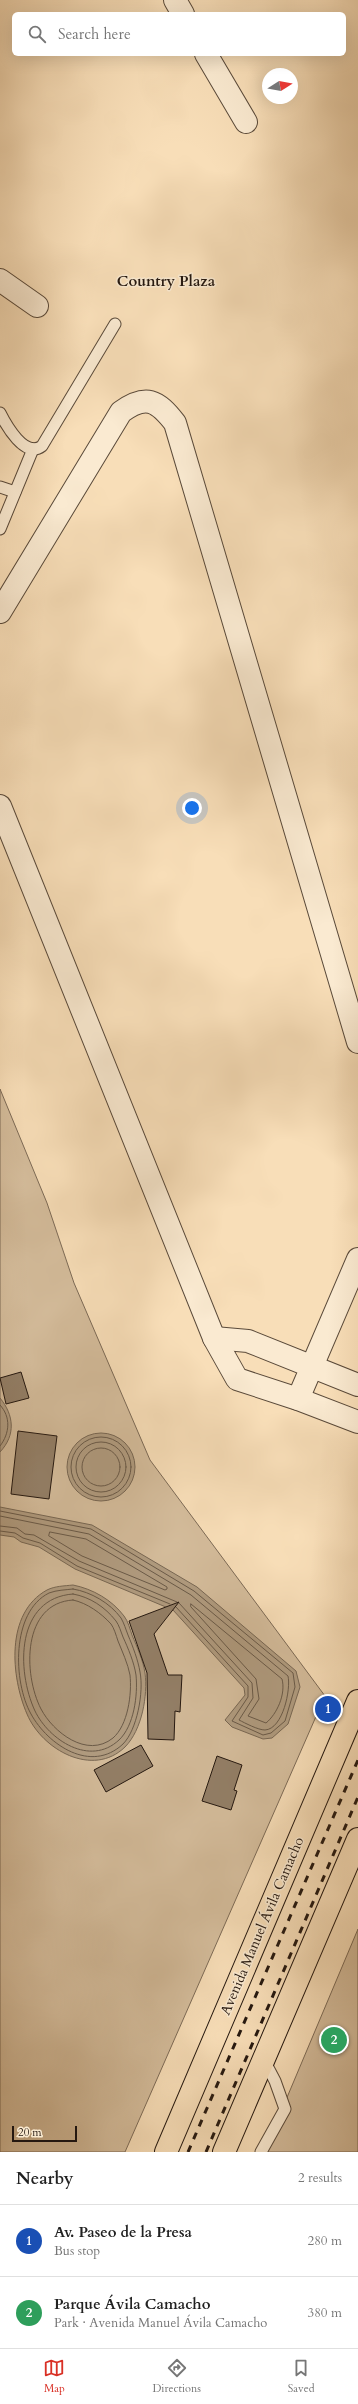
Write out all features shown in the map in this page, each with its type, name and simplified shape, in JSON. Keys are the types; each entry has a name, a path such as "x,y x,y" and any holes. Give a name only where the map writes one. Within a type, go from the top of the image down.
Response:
{"main road":[{"name":"Avenida Manuel Ávila Camacho","path":"166,2152 358,1701"},
{"path":"224,2152 358,1839"}],"street":[{"path":"175,0 182,12"},
{"path":"207,56 246,122"},
{"path":"0,280 37,306"},
{"path":"0,612 121,412 135,402 149,402 164,409 175,423 358,1042"},
{"path":"0,806 214,1338 237,1379 298,1399 358,1422"},
{"path":"298,1399 358,1259"},
{"path":"214,1338 248,1341 311,1368 358,1385"}],"lane":[{"path":"0,413 8,430 20,442 33,449 42,446 115,324"},
{"path":"0,528 33,449"},
{"path":"0,487 15,492"},
{"path":"261,2152 285,2109 275,2080 264,2060"}],"shaded area":[{"path":"0,1089 47,1203 74,1283 150,1460 325,1696 125,2152 0,2152"},
{"path":"358,1929 358,2152 264,2152"}],"water":[{"path":"0,1398 8,1411 11,1432 9,1439 0,1452"},
{"path":"101,1433 114,1436 125,1443 132,1454 135,1467 132,1480 125,1491 114,1498 101,1501 88,1498 77,1491 70,1480 67,1467 70,1454 77,1443 88,1436"},
{"path":"0,1507 92,1525 197,1587 296,1671 300,1687 288,1724 272,1738 263,1739 232,1727 225,1720 245,1695 244,1688 173,1610 75,1569 39,1547 21,1542 14,1537 0,1535"},
{"path":"73,1585 88,1589 102,1596 114,1605 124,1616 140,1654 145,1673 146,1691 140,1722 136,1731 125,1747 112,1756 98,1760 84,1760 70,1756 44,1739 34,1727 27,1714 17,1682 15,1647 18,1630 24,1614 33,1600 47,1590 56,1587"}],"building":[{"path":"21,1372 29,1398 6,1404 0,1378"},
{"path":"18,1431 57,1436 49,1499 11,1494"},
{"path":"179,1602 154,1634 168,1675 182,1675 180,1712 175,1711 174,1740 148,1739 147,1673 129,1621"},
{"path":"141,1745 153,1766 106,1792 94,1770"},
{"path":"217,1756 242,1765 234,1790 237,1791 231,1810 202,1801"}],"railway":[{"path":"188,2152 358,1760"},
{"path":"206,2152 358,1797"}],"place":[{"name":"Av. Paseo de la Presa","path":"328,1709"},
{"name":"Parque Ávila Camacho","path":"334,2040"}],"district":[{"name":"Country Plaza","path":"166,281"}]}
